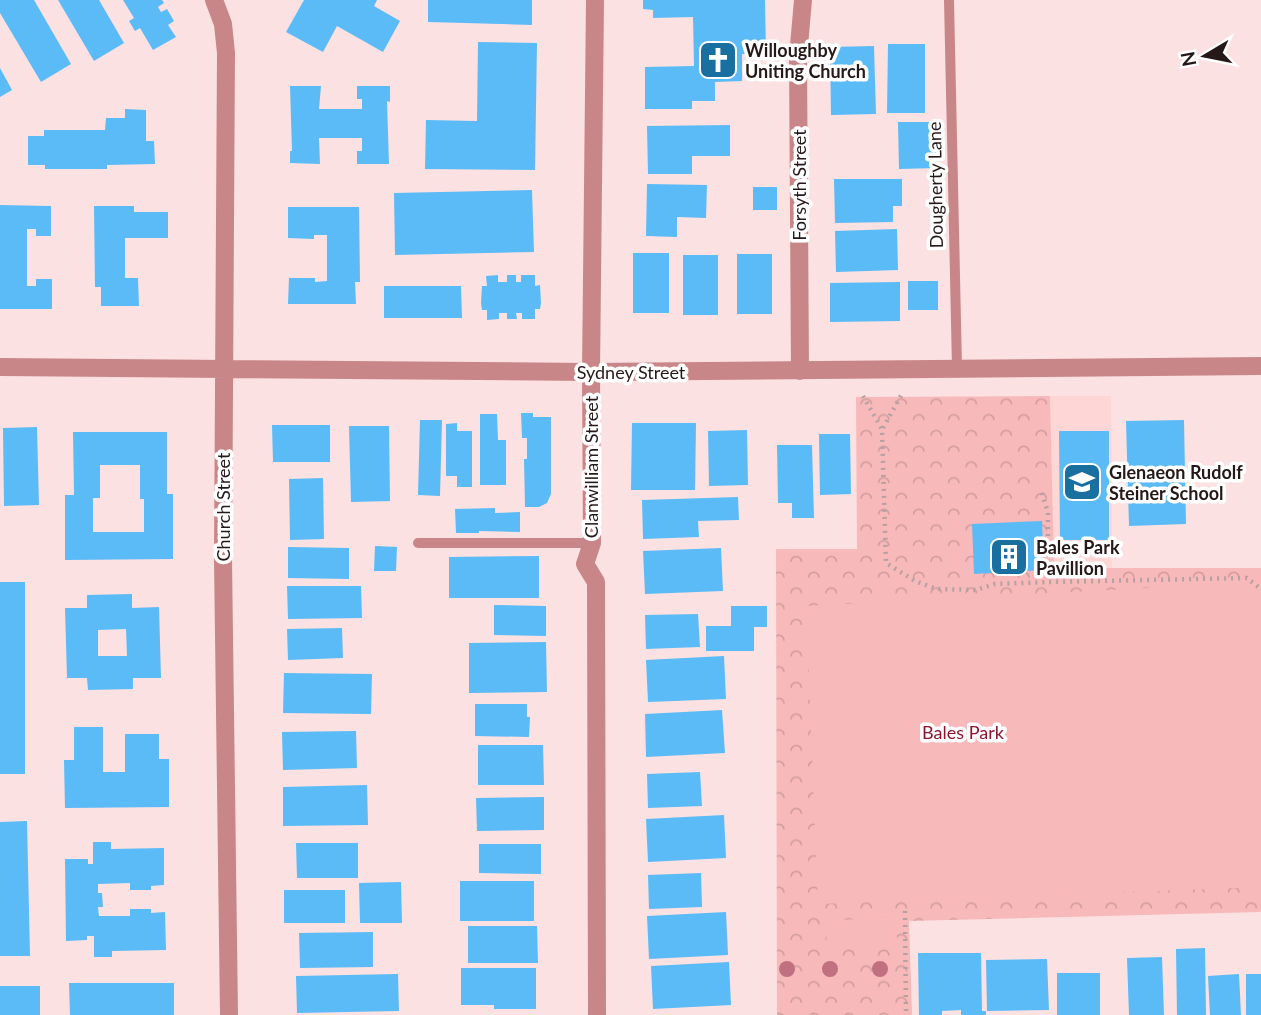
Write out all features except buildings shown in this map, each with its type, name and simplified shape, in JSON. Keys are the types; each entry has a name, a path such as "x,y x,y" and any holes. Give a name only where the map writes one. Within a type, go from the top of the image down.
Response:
{"street":[{"name":"Church Street","path":"214,0 223,24 226,52 223,368 229,1015"},
{"name":"Clanwilliam Street","path":"595,0 590,372 592,543 585,564 596,582 597,1015"},
{"name":"Forsyth Street","path":"800,371 799,57 803,0"},
{"name":"Sydney Street","path":"0,367 590,372 1261,366"}],"lane":[{"name":"Dougherty Lane","path":"949,0 957,369"},
{"path":"418,543 592,543"}],"path":[{"path":"882,429 903,392"},
{"path":"863,396 882,429 886,563 915,581 937,589 976,590 995,584 1247,578 1261,589"},
{"path":"1042,493 1048,513 1048,582"},
{"path":"905,911 906,1015"}],"shaded area":[{"name":"Glenaeon Rudolf Steiner School","path":"1050,396 1111,396 1112,569 1053,569"}],"green space":[{"name":"Bales Park","path":"1050,396 1054,568 1261,568 1261,912 909,921 912,1015 777,1015 776,549 857,549 856,397"},
{"name":"Bales Park","path":"1261,582 1261,887 818,904 806,606"},
{"path":"896,917 897,941 827,945 825,921"}],"place":[{"name":"Willoughby Uniting Church","path":"718,60"},
{"name":"Glenaeon Rudolf Steiner School","path":"1082,482"},
{"name":"Bales Park Pavillion","path":"1009,557"}]}
